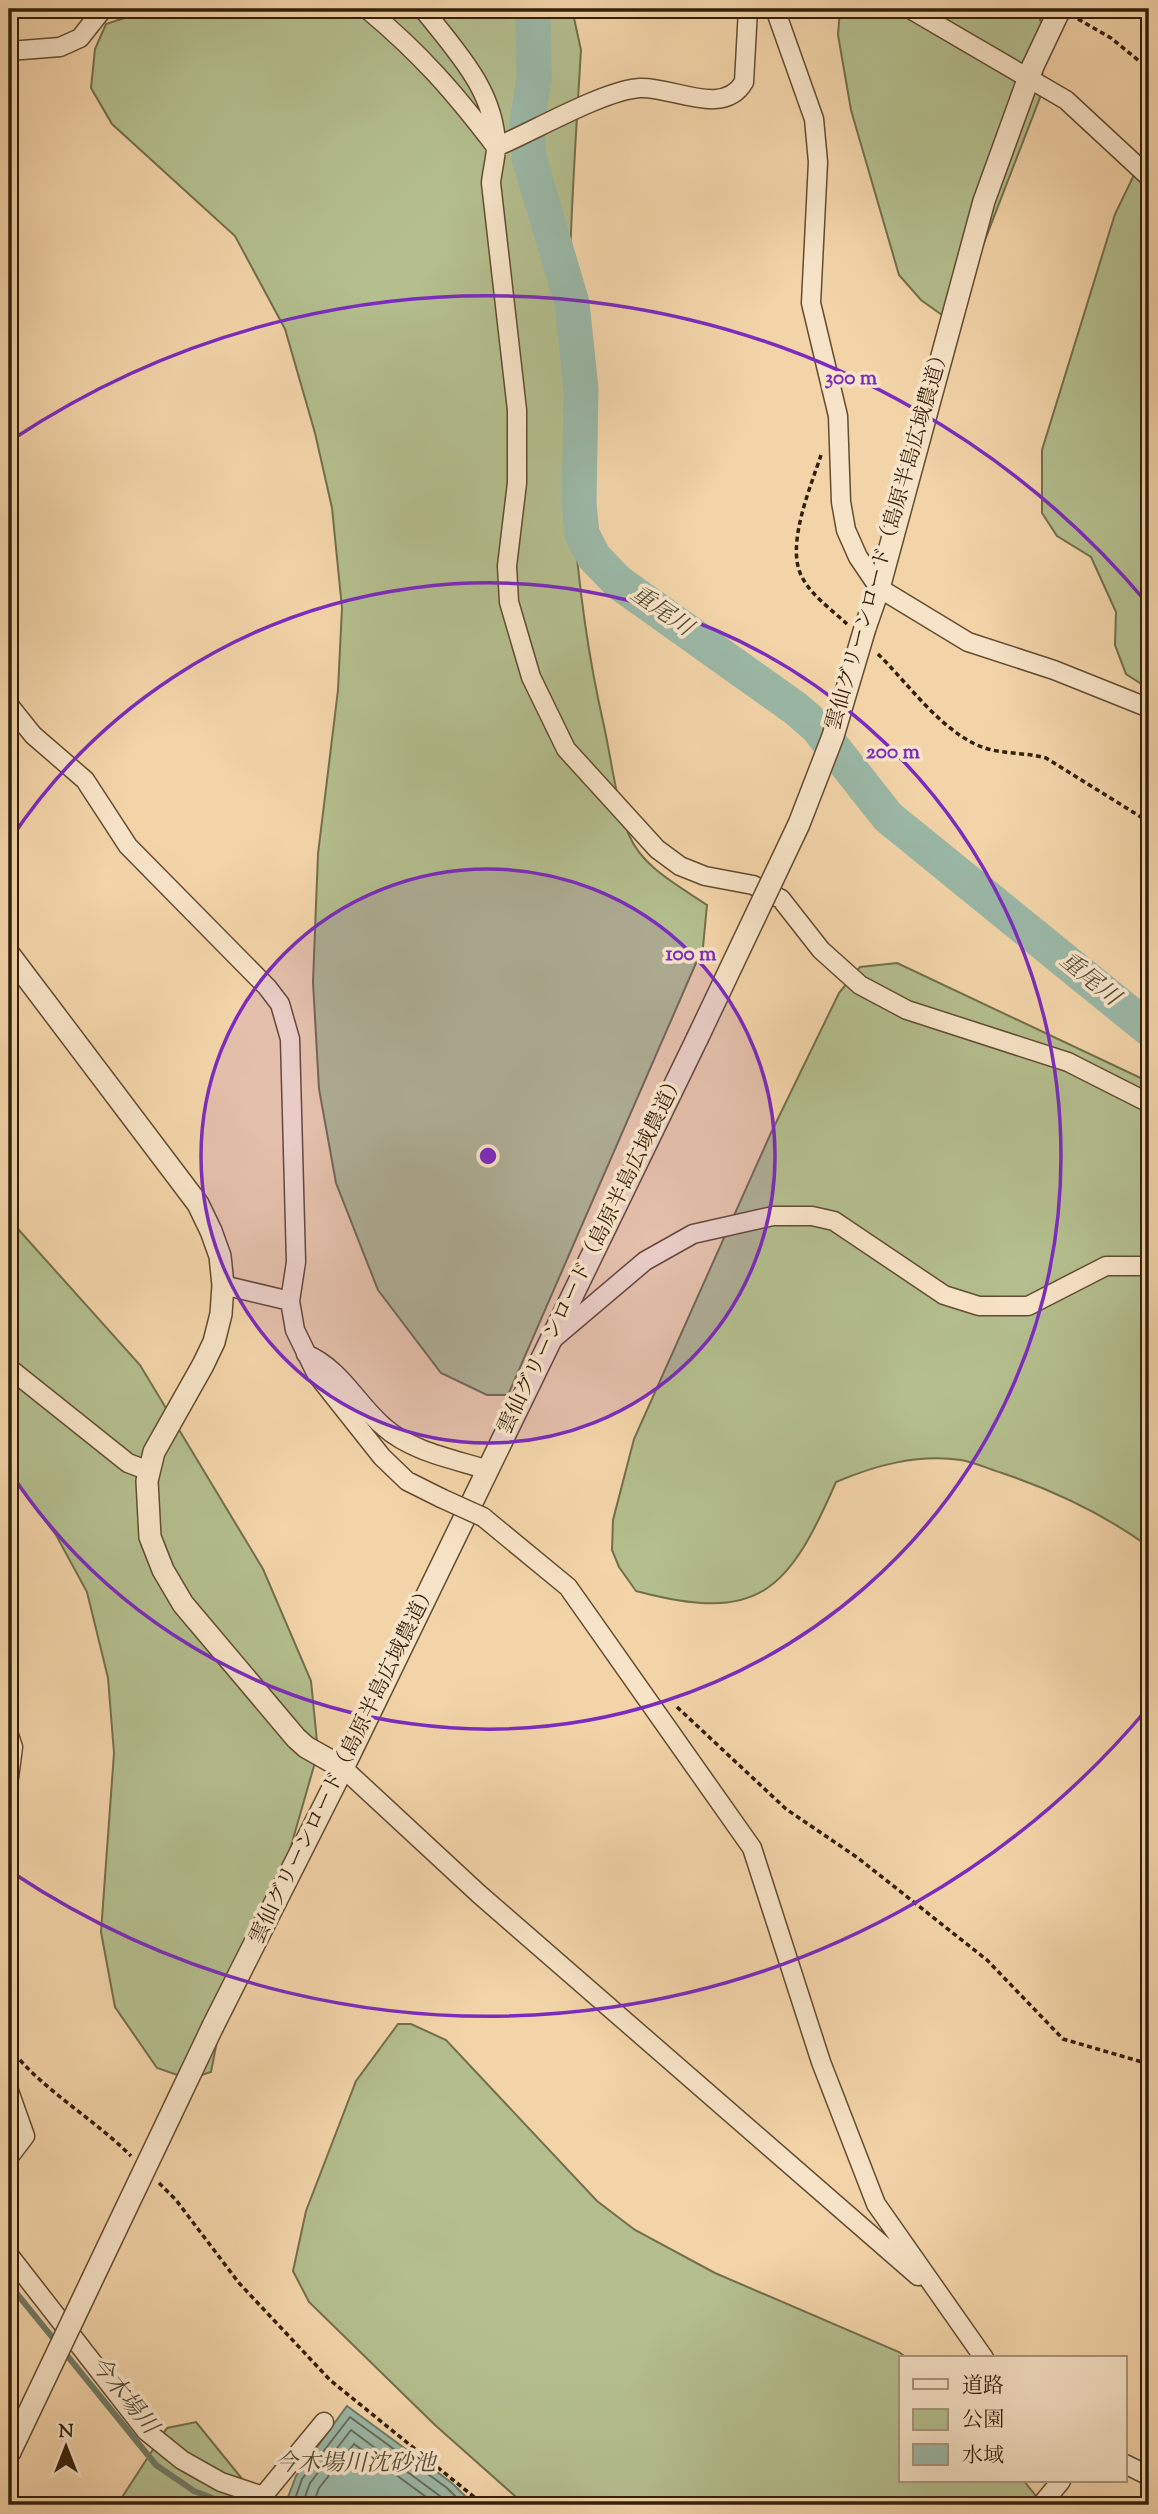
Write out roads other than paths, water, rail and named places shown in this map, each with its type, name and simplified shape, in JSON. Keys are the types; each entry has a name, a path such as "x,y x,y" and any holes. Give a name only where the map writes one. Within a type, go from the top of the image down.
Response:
{"street":[{"path":"9,51 60,47 70,43 80,38 103,9"},
{"path":"367,9 408,43 444,80 496,148"},
{"path":"424,9 479,83 491,112 496,148 491,183 517,410 517,483 507,566 509,602 531,677 565,749 657,849 680,866 705,876 753,885 781,899 821,950 860,985 907,1010 1068,1062 1149,1103"},
{"path":"496,148 542,126 637,88 658,88 704,99 727,98 738,92 744,82 748,9"},
{"path":"775,9 814,119 818,162 811,303 838,416 841,502 846,530 879,588 968,642 1054,670 1149,708"},
{"path":"910,9 1031,71 1149,177"},
{"name":"雲仙グリーンロード（島原半島広域農道）","path":"9,2454 214,2026 488,1470 804,811 833,736 856,626 879,588 984,201 1031,71 1068,13"},
{"path":"9,705 33,735 85,780 128,846 280,1003 290,1040 296,1262 290,1301 295,1330 306,1354 317,1375 382,1457 407,1481 482,1517 568,1587 752,1847 821,2062 876,2204 983,2356"},
{"path":"9,954 198,1204 220,1256 223,1285 214,1342 166,1426 149,1471 146,1508 150,1537 163,1570 183,1604 296,1738 306,1747 343,1768 479,1894 936,2292"},
{"path":"547,1344 645,1261 693,1234 773,1216 812,1216 834,1221 944,1295 979,1306 1028,1306 1105,1266 1149,1266"},
{"path":"223,1285 290,1301"},
{"path":"306,1354 334,1371 384,1428 416,1447 488,1470"},
{"path":"9,1368 128,1463 149,1471"},
{"path":"9,1735 13,1747 9,1778"},
{"path":"9,2091 26,2136 9,2157"},
{"path":"9,2255 145,2431 182,2460 221,2482 263,2496 324,2423"},
{"path":"1126,2464 1149,2476"},
{"path":"1041,2505 1060,2482"}],"water":[{"name":"今木場川沈砂池","path":"347,2406 452,2483 474,2505 285,2505 296,2476"}],"waterway":[{"name":"重尾川","path":"533,9 534,77 527,123 529,158 572,303 581,389 579,504 582,534 594,557 618,582 795,708 817,727 888,817 1149,1029"},
{"name":"今木場川","path":"9,2284 156,2465 194,2491 230,2505"}]}
